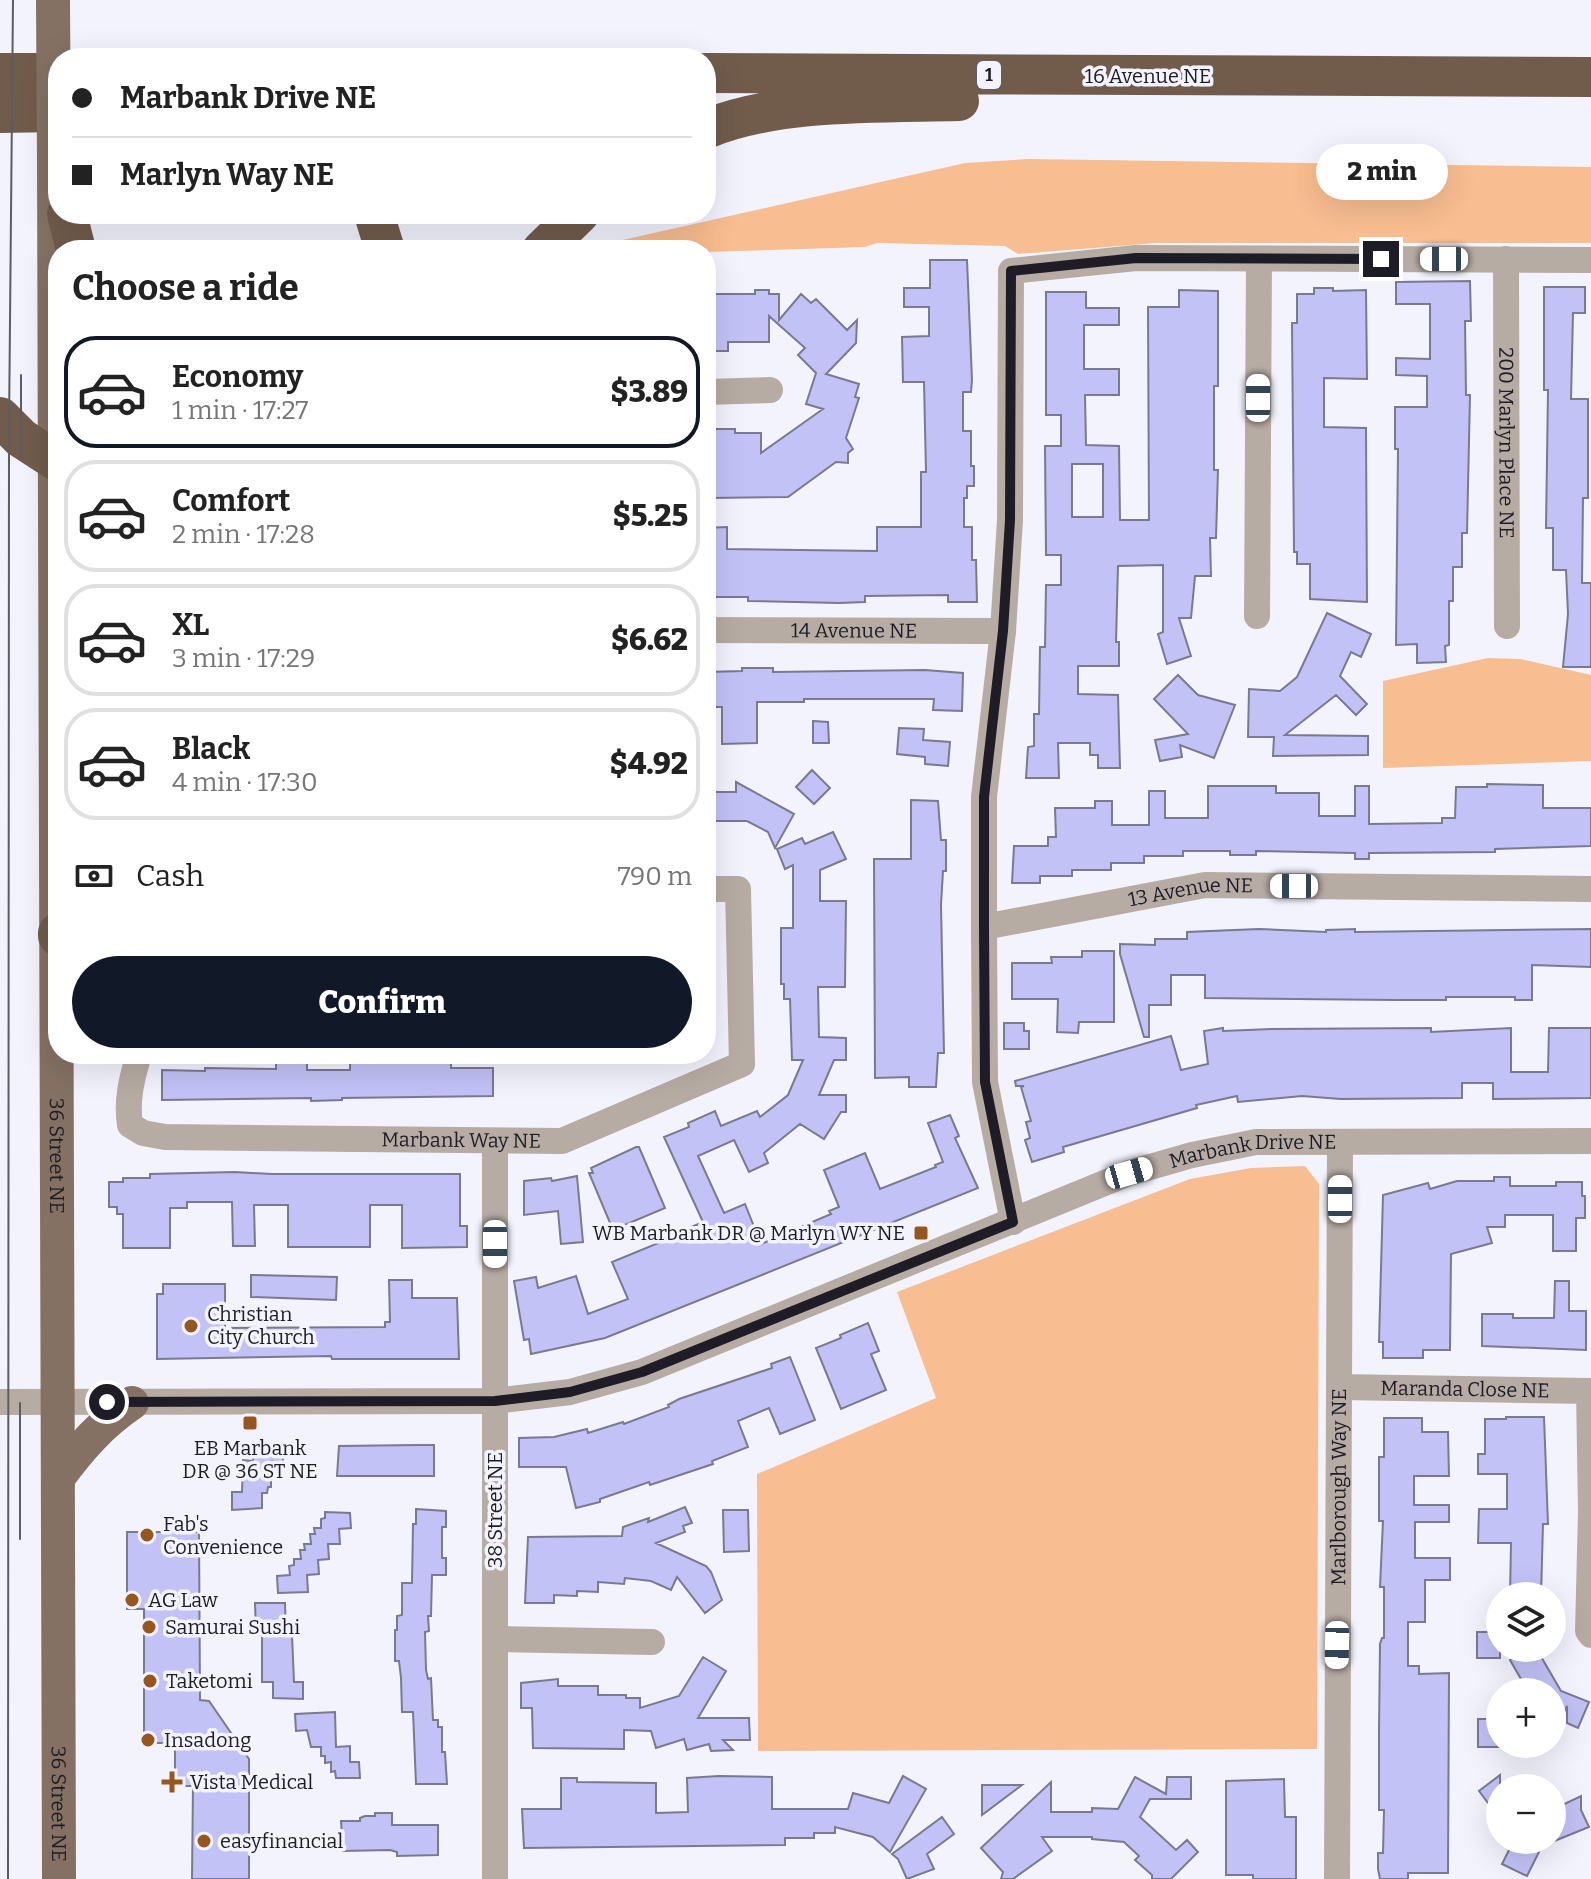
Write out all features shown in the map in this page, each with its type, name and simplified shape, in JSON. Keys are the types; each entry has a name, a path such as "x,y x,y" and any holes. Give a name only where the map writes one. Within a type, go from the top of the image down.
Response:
{"highway":[{"path":"0,73 48,73"},
{"name":"16 Avenue NE","path":"716,73 1591,77"},
{"path":"716,126 771,112 836,105 1217,95 1272,76"},
{"path":"0,113 48,112"},
{"path":"552,240 569,224"},
{"path":"0,417 21,438 48,455"}],"main road":[{"name":"36 Street NE","path":"53,0 54,48"},
{"name":"36 Street NE","path":"58,1064 59,1879"},
{"path":"58,1478 86,1441 112,1416 132,1403"}],"street":[{"path":"1013,1222 985,1082 984,927 984,797 1003,631 1010,520 1011,271 1136,258 1591,260"},
{"path":"1257,616 1259,259"},
{"name":"200 Marlyn Place NE","path":"1506,259 1507,626"},
{"path":"716,392 770,390"},
{"name":"14 Avenue NE","path":"716,630 1003,631"},
{"name":"13 Avenue NE","path":"984,927 1205,885 1591,889"},
{"name":"Marbank Way NE","path":"136,1064 127,1111 130,1125 143,1133 165,1137 562,1141 742,1064 738,889 716,889"},
{"name":"38 Street NE","path":"495,1141 495,1879"},
{"name":"Marbank Drive NE","path":"0,1402 495,1401 570,1392 642,1372 1129,1173 1192,1155 1256,1142 1591,1141"},
{"name":"Marlborough Way NE","path":"1337,1879 1340,1142"},
{"name":"Maranda Close NE","path":"1339,1387 1590,1391 1588,1631 1591,1635"},
{"path":"495,1639 652,1642"}],"shaded area":[{"path":"1028,159 1591,167 1591,243 1156,243 1018,254 1005,246 877,243 865,247 716,252 716,240 622,240 694,224 716,224 716,219 965,163"},
{"path":"1488,658 1521,659 1591,675 1591,761 1383,768 1383,681"},
{"path":"1305,1166 1319,1184 1317,1749 758,1751 757,1474 936,1398 897,1292 1190,1179 1251,1168"}],"building":[{"path":"930,260 967,260 972,380 971,392 963,392 963,431 971,431 974,486 967,486 967,498 964,498 964,527 972,527 977,602 948,602 948,595 865,596 865,602 839,603 748,601 748,597 716,597 716,528 727,527 727,549 877,551 877,527 921,527 921,472 926,472 924,382 903,382 902,337 929,336 929,307 904,307 904,288 930,288"},
{"path":"1470,281 1471,321 1465,321 1466,395 1470,395 1467,533 1462,533 1462,567 1453,567 1453,601 1449,601 1446,662 1417,663 1417,644 1396,645 1398,449 1395,449 1395,407 1427,407 1427,376 1396,375 1396,358 1430,359 1430,304 1396,304 1396,282"},
{"path":"1544,287 1585,287 1585,313 1573,313 1571,399 1588,399 1588,498 1583,498 1582,583 1591,583 1591,667 1563,667 1568,614 1566,570 1553,570 1553,528 1546,528 1548,390 1544,390"},
{"path":"1314,288 1366,290 1367,379 1324,378 1324,427 1366,428 1367,602 1310,599 1310,564 1297,564 1297,552 1294,552 1292,323 1297,323 1297,294 1314,294"},
{"path":"755,290 769,290 769,294 779,294 779,320 801,294 811,303 816,299 847,330 857,320 856,343 826,374 859,384 855,397 859,398 846,438 853,449 848,453 848,463 836,462 788,497 716,498 716,429 761,433 761,453 823,409 806,404 816,373 798,355 805,348 769,316 769,342 728,342 728,351 716,351 716,294 755,294"},
{"path":"1179,290 1218,291 1218,386 1214,386 1214,470 1218,470 1216,538 1210,538 1211,576 1195,576 1191,618 1179,618 1191,656 1167,664 1158,634 1163,632 1163,565 1118,566 1116,642 1119,642 1119,666 1078,666 1078,694 1118,695 1120,768 1098,768 1098,755 1090,755 1090,743 1058,743 1059,778 1026,778 1028,747 1034,746 1034,714 1039,714 1040,647 1045,647 1046,585 1061,585 1061,555 1046,555 1045,446 1061,446 1061,415 1046,415 1046,292 1086,292 1086,308 1119,308 1119,325 1084,325 1084,369 1119,369 1119,395 1085,395 1086,445 1119,446 1120,520 1149,520 1148,307 1179,307","holes":["1072,464 1103,464 1103,517 1072,517"]},
{"path":"1327,613 1371,634 1361,657 1351,652 1340,676 1367,704 1356,715 1336,695 1285,735 1368,736 1368,755 1273,756 1274,737 1248,737 1249,689 1280,691 1297,677"},
{"path":"742,668 773,668 773,672 925,670 963,673 962,711 933,710 934,699 757,702 757,743 722,744 722,707 716,707 716,672 742,671"},
{"path":"1178,675 1198,695 1235,705 1214,758 1180,745 1182,757 1160,761 1155,740 1188,734 1154,699"},
{"path":"813,721 828,722 829,743 813,743"},
{"path":"899,728 924,729 923,740 950,742 948,766 925,764 925,757 897,754"},
{"path":"812,770 830,788 814,804 796,787"},
{"path":"736,782 794,814 775,848 768,832 747,821 716,821 716,792 736,792"},
{"path":"1487,784 1543,785 1543,808 1591,808 1591,846 1495,849 1495,852 1369,853 1369,859 1355,859 1355,853 1256,851 1256,855 1230,855 1230,851 1183,851 1183,856 1144,856 1144,863 1111,863 1111,870 1072,870 1072,876 1040,876 1040,883 1012,883 1014,846 1048,846 1048,837 1056,837 1055,808 1095,808 1095,801 1112,801 1112,825 1149,825 1149,791 1165,791 1165,818 1208,818 1208,786 1276,786 1276,793 1319,793 1319,816 1355,816 1355,786 1369,786 1369,824 1442,823 1442,818 1455,818 1456,787 1487,787"},
{"path":"911,800 938,801 941,840 946,840 941,905 944,1053 938,1053 936,1087 909,1087 909,1077 875,1078 874,859 911,859"},
{"path":"833,832 846,859 820,870 820,901 846,901 845,987 818,987 819,1037 846,1038 846,1060 834,1060 819,1095 846,1095 846,1112 841,1112 824,1139 800,1124 764,1153 768,1163 749,1172 734,1140 698,1156 724,1213 745,1204 761,1244 831,1214 829,1211 839,1207 824,1170 865,1153 880,1189 936,1167 943,1162 928,1123 950,1115 959,1136 955,1138 978,1188 605,1338 531,1354 529,1339 524,1340 514,1281 536,1277 538,1288 576,1276 588,1314 628,1299 612,1262 703,1222 664,1137 689,1127 688,1123 715,1111 721,1126 757,1111 760,1117 788,1095 803,1060 792,1060 790,999 784,999 784,984 781,984 781,928 793,928 793,865 785,869 777,849 802,838 805,844"},
{"path":"1259,929 1326,932 1355,929 1355,932 1591,929 1591,967 1532,965 1532,1000 1515,1000 1515,997 1446,997 1446,1000 1205,998 1205,975 1171,975 1171,1005 1149,1005 1149,1037 1144,1037 1120,954 1120,944 1155,945 1155,939 1187,939 1187,932"},
{"path":"1082,951 1114,951 1114,1022 1079,1022 1078,1033 1057,1032 1058,999 1012,999 1012,963 1052,963 1051,957 1082,957"},
{"path":"1004,1023 1024,1023 1024,1031 1029,1031 1029,1049 1004,1049"},
{"path":"1223,1028 1223,1031 1431,1028 1431,1032 1511,1028 1511,1072 1548,1072 1549,1028 1591,1028 1591,1098 1493,1099 1493,1083 1462,1083 1462,1098 1341,1099 1302,1096 1238,1102 1237,1096 1196,1105 1197,1108 1063,1147 1064,1152 1032,1162 1025,1140 1030,1138 1026,1122 1031,1121 1021,1087 1024,1086 1016,1086 1015,1081 1171,1036 1181,1070 1208,1064 1204,1031"},
{"path":"276,1064 307,1064 307,1070 350,1070 350,1064 451,1064 451,1068 493,1068 493,1096 311,1101 311,1098 162,1100 162,1070 276,1069"},
{"path":"639,1147 665,1208 613,1230 589,1173 593,1173 591,1168"},
{"path":"150,1174 460,1174 460,1226 467,1226 467,1247 402,1248 402,1205 370,1205 370,1247 288,1247 288,1205 254,1205 255,1246 233,1246 232,1202 187,1202 187,1208 170,1208 170,1248 123,1248 123,1214 117,1214 117,1207 109,1207 109,1182 123,1182 123,1178 150,1178"},
{"path":"577,1176 583,1242 561,1244 558,1211 524,1215 524,1181 551,1178 552,1181"},
{"path":"1494,1177 1510,1177 1510,1186 1556,1186 1556,1182 1582,1182 1585,1218 1576,1218 1576,1251 1553,1251 1553,1215 1505,1215 1505,1227 1487,1227 1492,1243 1451,1254 1450,1350 1423,1350 1423,1358 1383,1358 1383,1342 1379,1342 1383,1195 1428,1183 1430,1189 1457,1181 1494,1181"},
{"path":"251,1275 337,1277 336,1300 251,1297"},
{"path":"389,1280 412,1280 412,1298 457,1298 459,1359 332,1359 331,1356 157,1359 157,1294 163,1294 163,1284 225,1284 225,1328 385,1327 385,1322 390,1322"},
{"path":"1555,1281 1569,1281 1569,1311 1586,1311 1586,1350 1482,1346 1482,1314 1554,1318"},
{"path":"868,1323 879,1351 871,1354 886,1390 841,1409 816,1348"},
{"path":"790,1357 815,1420 780,1434 769,1408 738,1421 748,1447 712,1461 713,1464 650,1485 649,1482 600,1499 600,1502 576,1508 566,1467 519,1467 519,1438 554,1437 587,1429 588,1433 624,1424 669,1407 679,1399 772,1368 771,1364"},
{"path":"1544,1417 1548,1524 1543,1524 1541,1582 1510,1582 1511,1543 1478,1543 1479,1509 1507,1509 1507,1474 1478,1474 1478,1454 1485,1454 1485,1419"},
{"path":"1384,1418 1422,1418 1422,1432 1448,1432 1449,1476 1414,1476 1414,1505 1449,1505 1449,1522 1415,1522 1415,1558 1450,1558 1450,1580 1425,1580 1425,1622 1408,1622 1408,1666 1419,1666 1419,1674 1449,1673 1448,1873 1408,1873 1408,1879 1380,1879 1378,1869 1378,1853 1383,1853 1384,1810 1379,1810 1380,1644 1384,1638 1384,1587 1380,1587 1383,1521 1379,1521 1379,1457 1384,1457"},
{"path":"253,1444 283,1446 283,1462 271,1461 271,1487 268,1487 267,1493 262,1493 262,1508 232,1510 232,1492 242,1492 243,1460 253,1461"},
{"path":"434,1445 434,1476 337,1476 339,1446"},
{"path":"685,1507 692,1523 683,1526 685,1532 656,1543 706,1566 711,1572 722,1600 705,1613 677,1577 671,1590 651,1581 625,1578 624,1584 598,1582 598,1592 577,1591 577,1596 554,1595 554,1603 525,1603 528,1537 622,1536 623,1527 649,1518 648,1522"},
{"path":"416,1509 446,1511 446,1527 442,1527 442,1558 446,1558 446,1575 432,1575 431,1616 428,1616 429,1631 425,1632 426,1670 428,1679 431,1678 433,1720 438,1720 438,1727 442,1727 447,1784 416,1784 413,1712 402,1712 399,1661 395,1661 397,1616 402,1615 402,1583 412,1583"},
{"path":"723,1510 748,1510 749,1551 724,1552"},
{"path":"325,1512 350,1513 351,1528 339,1529 340,1544 328,1544 329,1559 318,1560 319,1574 307,1575 308,1592 278,1593 277,1576 290,1575 289,1566 294,1565 294,1559 301,1559 300,1550 305,1550 304,1544 311,1544 310,1534 315,1534 314,1528 321,1528"},
{"path":"127,1532 199,1532 200,1700 209,1701 249,1759 249,1879 192,1879 193,1786 175,1786 175,1743 144,1743 144,1609 127,1609"},
{"path":"255,1603 285,1603 286,1635 292,1635 294,1682 303,1682 303,1699 273,1698 273,1682 262,1682 262,1635 256,1635"},
{"path":"1477,1632 1486,1632 1486,1658 1477,1658"},
{"path":"703,1657 726,1671 698,1718 749,1718 750,1740 723,1740 733,1750 711,1751 709,1744 687,1750 684,1739 656,1748 651,1731 624,1730 624,1749 533,1748 532,1708 521,1708 521,1683 558,1679 558,1686 598,1686 598,1695 640,1698 640,1708 679,1696"},
{"path":"1511,1662 1544,1662 1553,1678 1520,1678"},
{"path":"1566,1693 1589,1702 1578,1728 1567,1723"},
{"path":"335,1712 336,1747 350,1746 350,1762 359,1762 360,1778 336,1778 335,1771 331,1772 331,1762 325,1763 325,1756 321,1756 321,1747 311,1747 307,1730 296,1731 295,1714"},
{"path":"1478,1719 1486,1719 1486,1747 1478,1747"},
{"path":"903,1776 926,1789 890,1852 873,1837 835,1827 835,1833 814,1833 814,1838 785,1838 785,1845 524,1848 522,1809 561,1809 561,1778 577,1778 577,1782 656,1783 656,1813 688,1812 687,1778 772,1777 772,1809 848,1809 853,1793 889,1803"},
{"path":"1135,1777 1166,1794 1167,1777 1191,1777 1191,1799 1150,1799 1140,1817 1176,1850 1187,1840 1198,1852 1171,1879 1152,1879 1152,1875 1135,1860 1139,1856 1124,1842 1092,1837 1042,1837 1052,1851 1013,1879 1001,1879 1003,1872 981,1848 1051,1782 1051,1812 1092,1812 1092,1808 1118,1809"},
{"path":"1284,1779 1285,1817 1296,1817 1296,1879 1253,1879 1253,1875 1226,1875 1226,1781"},
{"path":"982,1785 1022,1785 982,1815"},
{"path":"1486,1786 1486,1800 1479,1791"},
{"path":"1581,1796 1581,1810 1589,1827 1566,1836 1566,1803"},
{"path":"375,1813 392,1813 392,1825 438,1825 438,1855 397,1856 397,1852 390,1850 343,1851 341,1821 360,1821 365,1816 375,1816"},
{"path":"942,1817 954,1834 927,1854 934,1869 907,1879 898,1859 892,1854"},
{"path":"1507,1854 1538,1854 1527,1876 1502,1864"}],"tram line":[{"path":"8,1879 9,428 13,0"},
{"path":"21,375 21,459"},
{"path":"20,1403 20,1539"}],"place":[{"name":"WB Marbank DR @ Marlyn WY NE","path":"921,1233"},
{"name":"Christian City Church","path":"191,1326"},
{"name":"EB Marbank DR @ 36 ST NE","path":"250,1423"},
{"name":"Fab's Convenience","path":"147,1535"},
{"name":"AG Law","path":"132,1600"},
{"name":"Samurai Sushi","path":"149,1627"},
{"name":"Taketomi","path":"150,1681"},
{"name":"Insadong","path":"148,1740"},
{"name":"Vista Medical","path":"172,1782"},
{"name":"easyfinancial","path":"204,1841"}],"route":[{"path":"107,1402 495,1401 570,1392 642,1372 1013,1222 985,1082 984,927 984,797 1003,631 1010,520 1011,271 1136,258 1381,259"}]}
